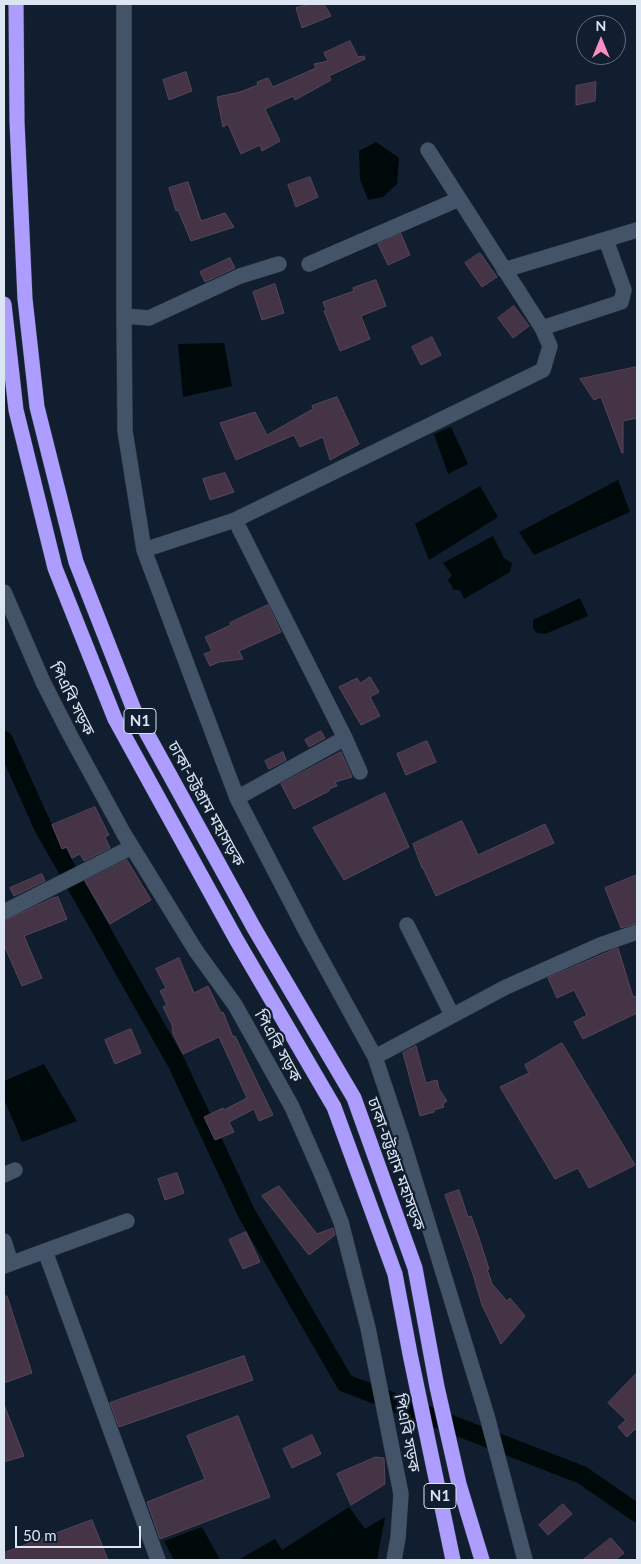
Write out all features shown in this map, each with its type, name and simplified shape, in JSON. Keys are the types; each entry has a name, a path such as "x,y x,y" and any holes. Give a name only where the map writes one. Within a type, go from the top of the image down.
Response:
{"highway":[{"name":"ঢাকা-চট্টগ্রাম মহাসড়ক","path":"16,4 17,122 25,299 37,407 76,562 134,710 254,928 354,1098 415,1268 459,1484 482,1560"},
{"name":"N1","path":"4,304 16,410 55,568 115,719 236,939 334,1107 395,1274 453,1560"}],"street":[{"path":"124,4 125,431 144,550 237,798 375,1057 401,1135 487,1416 525,1560"},
{"path":"144,550 235,520 543,370 550,346 542,328 428,150"},
{"path":"309,264 459,199"},
{"path":"504,270 637,230"},
{"path":"542,328 621,302 624,290 606,240"},
{"path":"124,316 149,318 240,276 279,264"},
{"path":"235,520 345,738 360,772"},
{"name":"পিএবি সড়ক","path":"4,592 42,682 124,834 196,951 234,1005 292,1107 322,1174 341,1222 368,1328 401,1494 398,1538 394,1560"},
{"path":"237,798 345,738"},
{"path":"4,912 132,847"},
{"path":"407,925 452,1015"},
{"path":"375,1057 522,979 600,945 637,932"},
{"path":"4,1241 7,1264 45,1252 127,1221"},
{"path":"45,1252 158,1560"}],"shaded area":[{"path":"376,142 399,158 397,184 383,197 368,200 360,179 359,151"},
{"path":"224,343 232,386 183,397 178,344"},
{"path":"451,427 468,464 448,474 434,434"},
{"path":"618,480 630,512 534,555 519,532"},
{"path":"480,486 498,517 429,560 415,524"},
{"path":"493,536 504,558 512,563 510,572 464,599 460,590 454,590 448,580 452,575 443,563"},
{"path":"580,598 588,616 545,634 537,633 533,628 533,620"},
{"path":"44,1064 77,1121 22,1142 4,1099 4,1081"},
{"path":"349,1507 365,1529 385,1517 377,1560 238,1560 275,1539 282,1550"},
{"path":"202,1527 220,1560 174,1560 164,1541"}],"building":[{"path":"312,4 324,4 331,16 302,28 296,8"},
{"path":"350,41 358,57 364,56 365,59 329,76 331,80 295,100 293,96 265,109 280,141 262,151 260,145 241,154 228,124 223,127 217,97 240,92 258,85 257,82 268,78 273,87 316,68 314,64 328,61 324,53"},
{"path":"186,72 192,91 169,100 163,80"},
{"path":"596,82 595,101 576,105 576,86"},
{"path":"310,177 318,197 296,207 288,185"},
{"path":"188,182 201,221 225,213 234,227 191,241 178,210 176,211 169,188"},
{"path":"401,234 410,255 388,265 378,244"},
{"path":"480,253 497,277 482,287 465,263"},
{"path":"230,258 235,268 205,282 200,272"},
{"path":"376,280 386,306 361,316 370,339 340,351 324,311 326,310 323,302 354,291 353,288"},
{"path":"275,284 284,313 262,320 253,292"},
{"path":"514,306 529,326 513,338 498,318"},
{"path":"432,337 441,355 421,365 412,347"},
{"path":"637,367 637,418 623,421 622,453 601,397 594,400 580,379"},
{"path":"337,397 359,444 330,460 323,437 300,447 294,435 236,460 220,423 255,412 267,435 313,409 312,406"},
{"path":"225,473 234,492 210,500 203,479"},
{"path":"268,605 281,632 239,651 243,659 219,662 210,666 204,654 212,651 205,637"},
{"path":"370,677 379,692 370,697 380,716 361,725 339,687 357,678 360,683"},
{"path":"321,731 325,738 309,747 305,740"},
{"path":"427,741 436,762 406,775 397,754"},
{"path":"283,752 286,760 269,769 265,761"},
{"path":"341,752 352,777 335,782 337,786 294,809 281,784"},
{"path":"385,793 409,847 344,880 313,828"},
{"path":"95,807 109,835 105,837 110,848 84,861 80,854 72,858 67,847 62,849 52,825"},
{"path":"462,821 478,855 545,824 554,843 436,896 413,844"},
{"path":"127,860 151,900 110,924 85,881"},
{"path":"42,874 45,881 14,896 10,888"},
{"path":"637,875 637,923 621,928 605,888"},
{"path":"58,897 67,919 24,936 42,978 22,986 4,945 4,921"},
{"path":"618,948 633,997 637,996 637,1013 583,1039 574,1022 587,1015 574,990 557,998 548,978"},
{"path":"179,958 194,993 208,986 221,1013 223,1012 233,1037 235,1036 273,1115 259,1121 254,1109 229,1122 234,1132 215,1140 204,1117 223,1108 224,1110 247,1098 219,1037 183,1054 173,1034 172,1025 163,1007 167,1005 160,991 166,988 156,969"},
{"path":"131,1029 141,1053 115,1064 105,1040"},
{"path":"562,1043 635,1165 589,1188 578,1168 555,1179 500,1087 529,1073 525,1065"},
{"path":"416,1046 426,1083 437,1080 439,1089 447,1101 443,1104 444,1107 420,1116 403,1053"},
{"path":"177,1173 184,1193 165,1200 158,1179"},
{"path":"279,1186 317,1234 333,1228 335,1235 309,1255 262,1196"},
{"path":"459,1190 468,1217 471,1216 477,1232 492,1284 507,1301 510,1298 525,1316 501,1344 482,1305 445,1195"},
{"path":"246,1232 260,1262 243,1269 229,1240"},
{"path":"4,1296 7,1296 32,1373 4,1383"},
{"path":"244,1356 253,1380 119,1427 110,1403"},
{"path":"637,1373 637,1431 635,1429 627,1437 618,1427 626,1420 608,1403"},
{"path":"4,1408 24,1456 4,1462"},
{"path":"238,1416 270,1497 160,1539 147,1502 205,1479 187,1436"},
{"path":"312,1435 321,1454 292,1468 283,1449"},
{"path":"376,1457 384,1458 385,1484 351,1505 337,1474"},
{"path":"563,1504 572,1514 548,1535 539,1525"},
{"path":"92,1520 108,1560 4,1560 4,1553"},
{"path":"611,1538 624,1553 615,1560 583,1560"}],"waterway":[{"path":"4,740 43,827 177,1064 247,1214 345,1383 582,1475 637,1513"}]}
